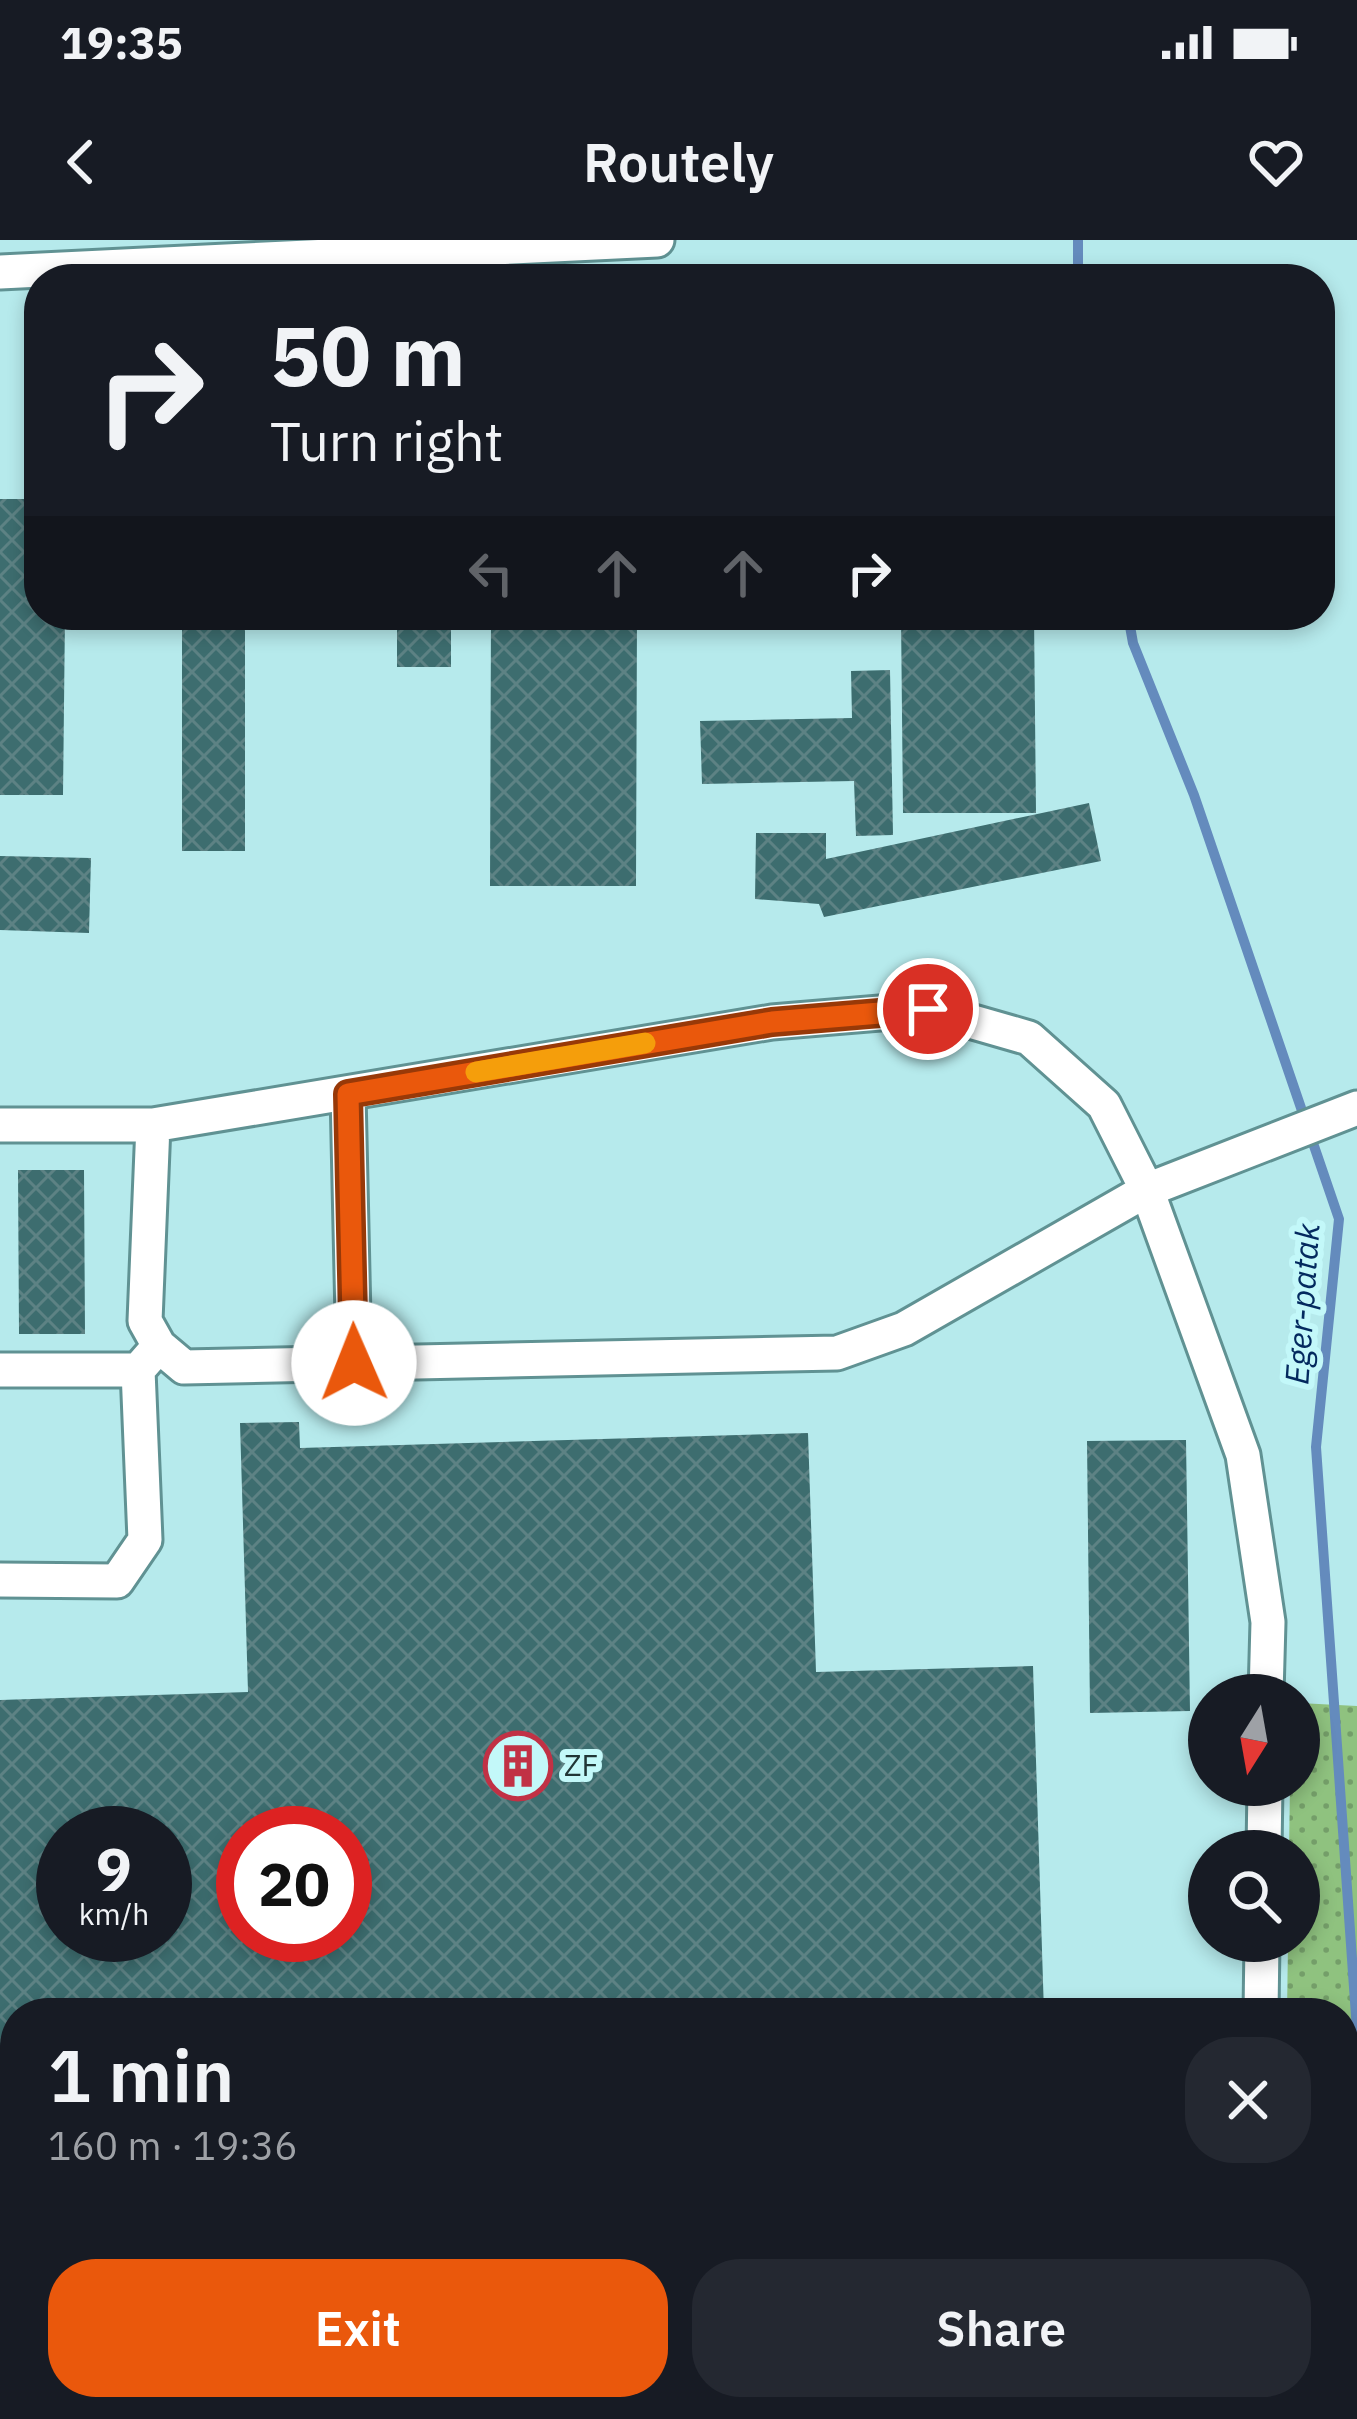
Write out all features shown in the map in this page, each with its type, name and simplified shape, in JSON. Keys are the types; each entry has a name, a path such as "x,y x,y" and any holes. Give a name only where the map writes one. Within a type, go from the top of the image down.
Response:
{"street":[{"path":"161,264 657,240"},
{"path":"0,1125 153,1125 772,1022 928,1009 1029,1038 1104,1105 1147,1190 1243,1455 1268,1622 1267,1674"},
{"path":"348,1094 354,1363"},
{"path":"0,1370 149,1358 184,1366 837,1353 904,1329 1147,1190 1357,1108"},
{"path":"0,1580 116,1581 145,1540 149,1358 145,1321 153,1125"},
{"path":"1261,1998 1262,1962"}],"green space":[{"path":"1320,1704 1357,1706 1357,1998 1287,1998 1288,1962 1320,1962 1320,1830 1289,1830 1290,1806 1320,1806"}],"building":[{"path":"0,499 24,499 24,630 65,630 63,795 0,795"},
{"path":"182,630 245,630 245,851 182,851"},
{"path":"397,630 451,630 451,667 397,667"},
{"path":"491,630 637,630 636,886 490,886"},
{"path":"901,630 1034,630 1036,813 903,813"},
{"path":"890,670 893,835 856,836 854,781 702,784 700,721 852,718 851,671"},
{"path":"1089,803 1101,861 824,917 819,904 755,899 756,833 826,833 826,859"},
{"path":"0,856 91,858 89,933 0,930"},
{"path":"18,1170 84,1170 85,1334 19,1334"},
{"name":"ZF","path":"299,1422 300,1448 808,1433 816,1672 1033,1666 1044,1998 0,1998 0,1700 248,1692 240,1423"},
{"path":"1186,1440 1188,1711 1090,1713 1087,1441"}],"waterway":[{"name":"Eger-patak","path":"1078,240 1078,264"},
{"name":"Eger-patak","path":"1131,630 1194,795 1339,1219 1316,1447 1355,1998"}],"slow traffic":[{"path":"476,1072 645,1043"}],"place":[{"name":"ZF","path":"518,1766"}],"route":[{"path":"354,1363 348,1094 772,1022 928,1009"}]}
